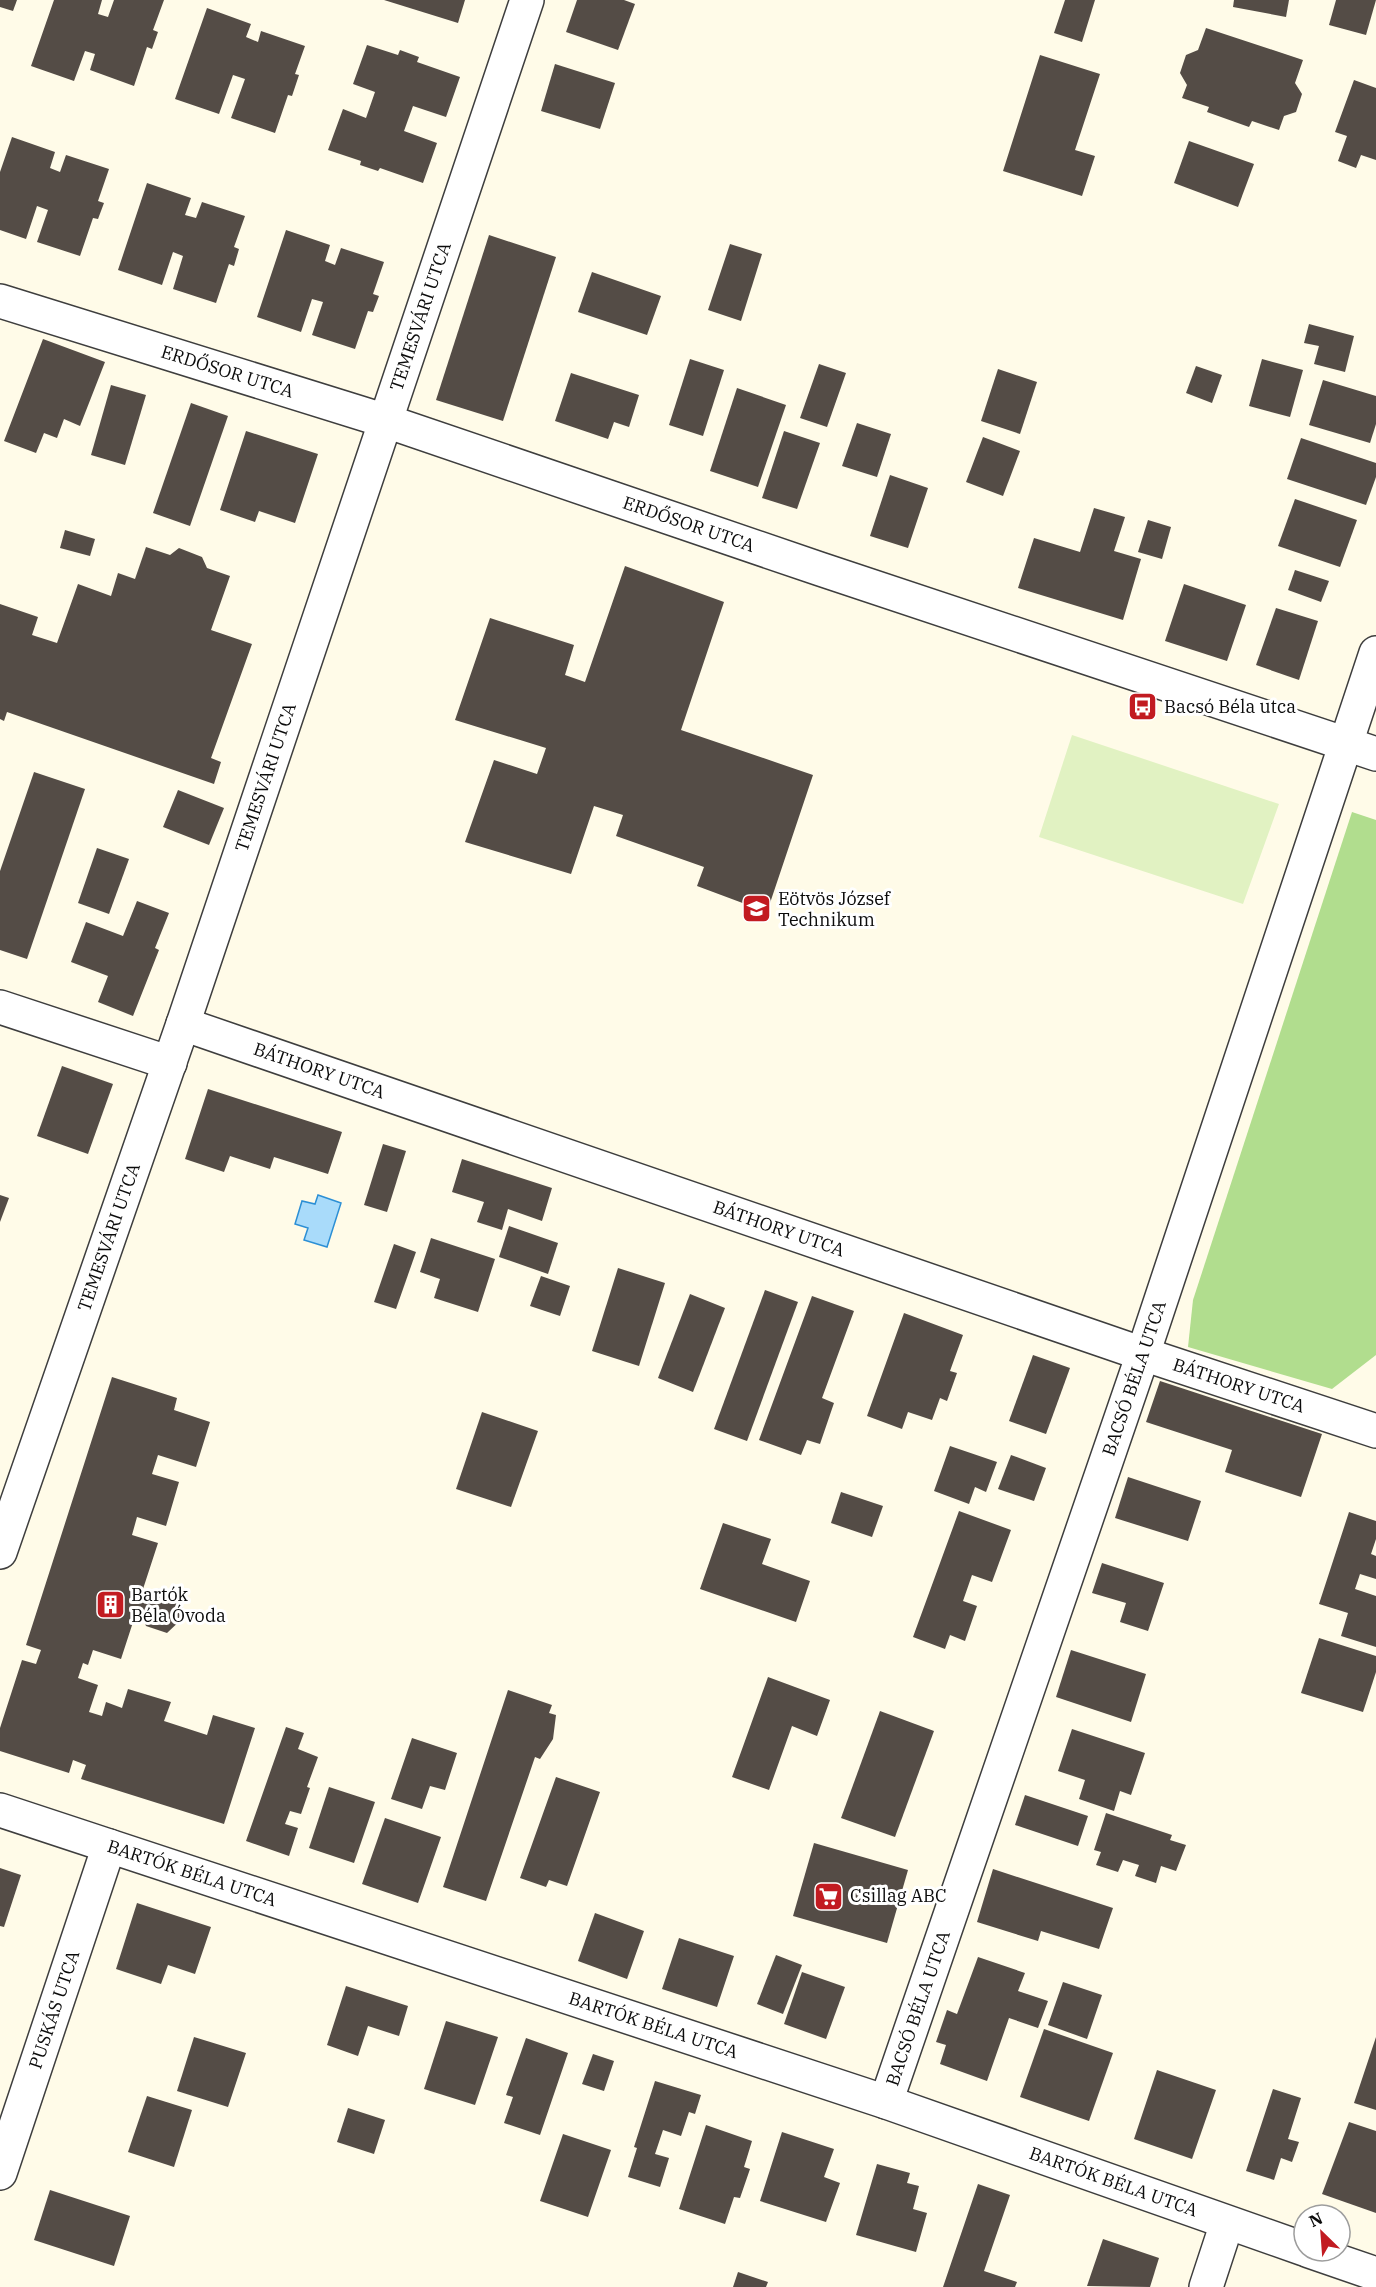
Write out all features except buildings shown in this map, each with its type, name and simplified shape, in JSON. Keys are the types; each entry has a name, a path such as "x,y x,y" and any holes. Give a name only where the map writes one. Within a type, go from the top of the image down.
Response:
{"street":[{"name":"TEMESVÁRI UTCA","path":"0,1552 170,1063 527,0"},
{"name":"ERDŐSOR UTCA","path":"0,301 386,421 831,573 1376,754"},
{"name":"BACSÓ BÉLA UTCA","path":"886,2102 1143,1354 1376,653"},
{"path":"0,1007 170,1063"},
{"name":"BÁTHORY UTCA","path":"183,1024 1143,1354 1376,1431"},
{"name":"BARTÓK BÉLA UTCA","path":"0,1810 886,2102 1292,2245"},
{"name":"PUSKÁS UTCA","path":"0,2173 109,1846"},
{"path":"1206,2287 1227,2223"},
{"path":"1344,2263 1376,2274"}],"green space":[{"path":"1072,735 1279,804 1243,904 1039,837"},
{"path":"1352,812 1376,820 1376,1355 1332,1389 1188,1347 1193,1300"}],"water":[{"path":"318,1195 341,1203 327,1247 304,1240 308,1228 295,1224 302,1201 315,1204"}],"place":[{"name":"Bacsó Béla utca","path":"1143,707"},
{"name":"Eötvös József Technikum","path":"757,909"},
{"name":"Bartók Béla Óvoda","path":"110,1605"},
{"name":"Csillag ABC","path":"829,1896"}]}
